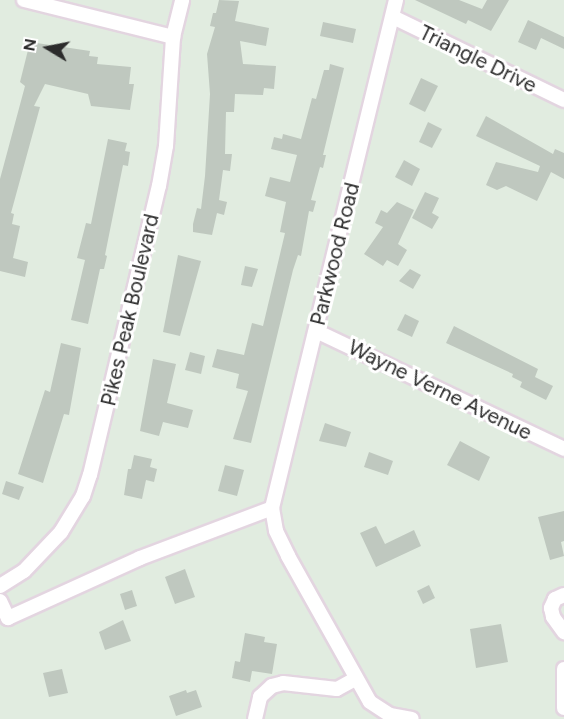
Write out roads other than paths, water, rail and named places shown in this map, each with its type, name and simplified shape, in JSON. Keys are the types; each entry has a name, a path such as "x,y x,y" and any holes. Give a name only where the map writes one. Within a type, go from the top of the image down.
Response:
{"street":[{"path":"24,0 173,37"},
{"name":"Pikes Peak Boulevard","path":"0,585 24,571 61,532 83,496 90,475 159,186 166,146 173,37 182,0"},
{"name":"Parkwood Road","path":"396,0 272,508 276,531 288,556 355,679 379,710 412,719"},
{"name":"Triangle Drive","path":"393,17 564,100"},
{"name":"Wayne Verne Avenue","path":"316,331 564,449"},
{"path":"0,601 8,618 150,554 272,508"},
{"path":"564,595 555,599 551,608 553,617 564,632"},
{"path":"564,669 564,708"},
{"path":"255,719 260,696 272,686 284,683 337,689 355,679"}]}
